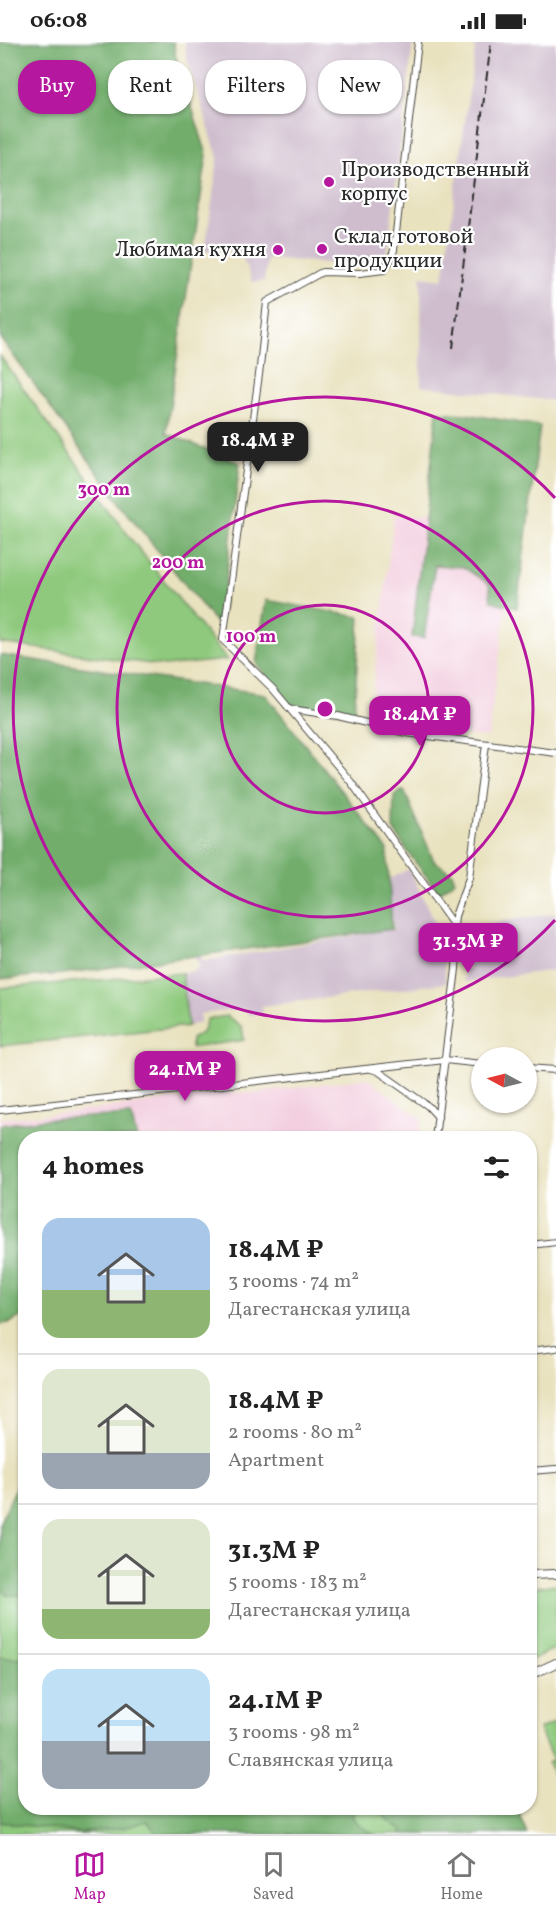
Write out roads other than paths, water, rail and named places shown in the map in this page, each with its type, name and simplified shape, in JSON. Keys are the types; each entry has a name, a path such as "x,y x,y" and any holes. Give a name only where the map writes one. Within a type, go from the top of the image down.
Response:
{"street":[{"path":"418,42 397,221 390,261 384,270 360,273 322,272 267,303 223,640 273,689 351,782 454,926"},
{"path":"289,709 338,716 398,732 556,753"},
{"path":"436,1131 457,957 454,926 456,911 469,878 486,744"},
{"path":"0,1110 445,1060 471,1063"},
{"path":"369,1068 378,1071 428,1106 438,1117"},
{"path":"537,1069 556,1070"},
{"path":"537,1244 556,1242"},
{"path":"537,1350 556,1348"},
{"path":"537,1470 556,1469"},
{"path":"537,1575 556,1574"},
{"path":"537,1672 556,1663"}],"railway":[{"path":"453,348 491,42"}],"place":[{"name":"Производственный корпус","path":"329,182"},
{"name":"Склад готовой продукции","path":"322,249"},
{"name":"Любимая кухня","path":"278,250"}]}
